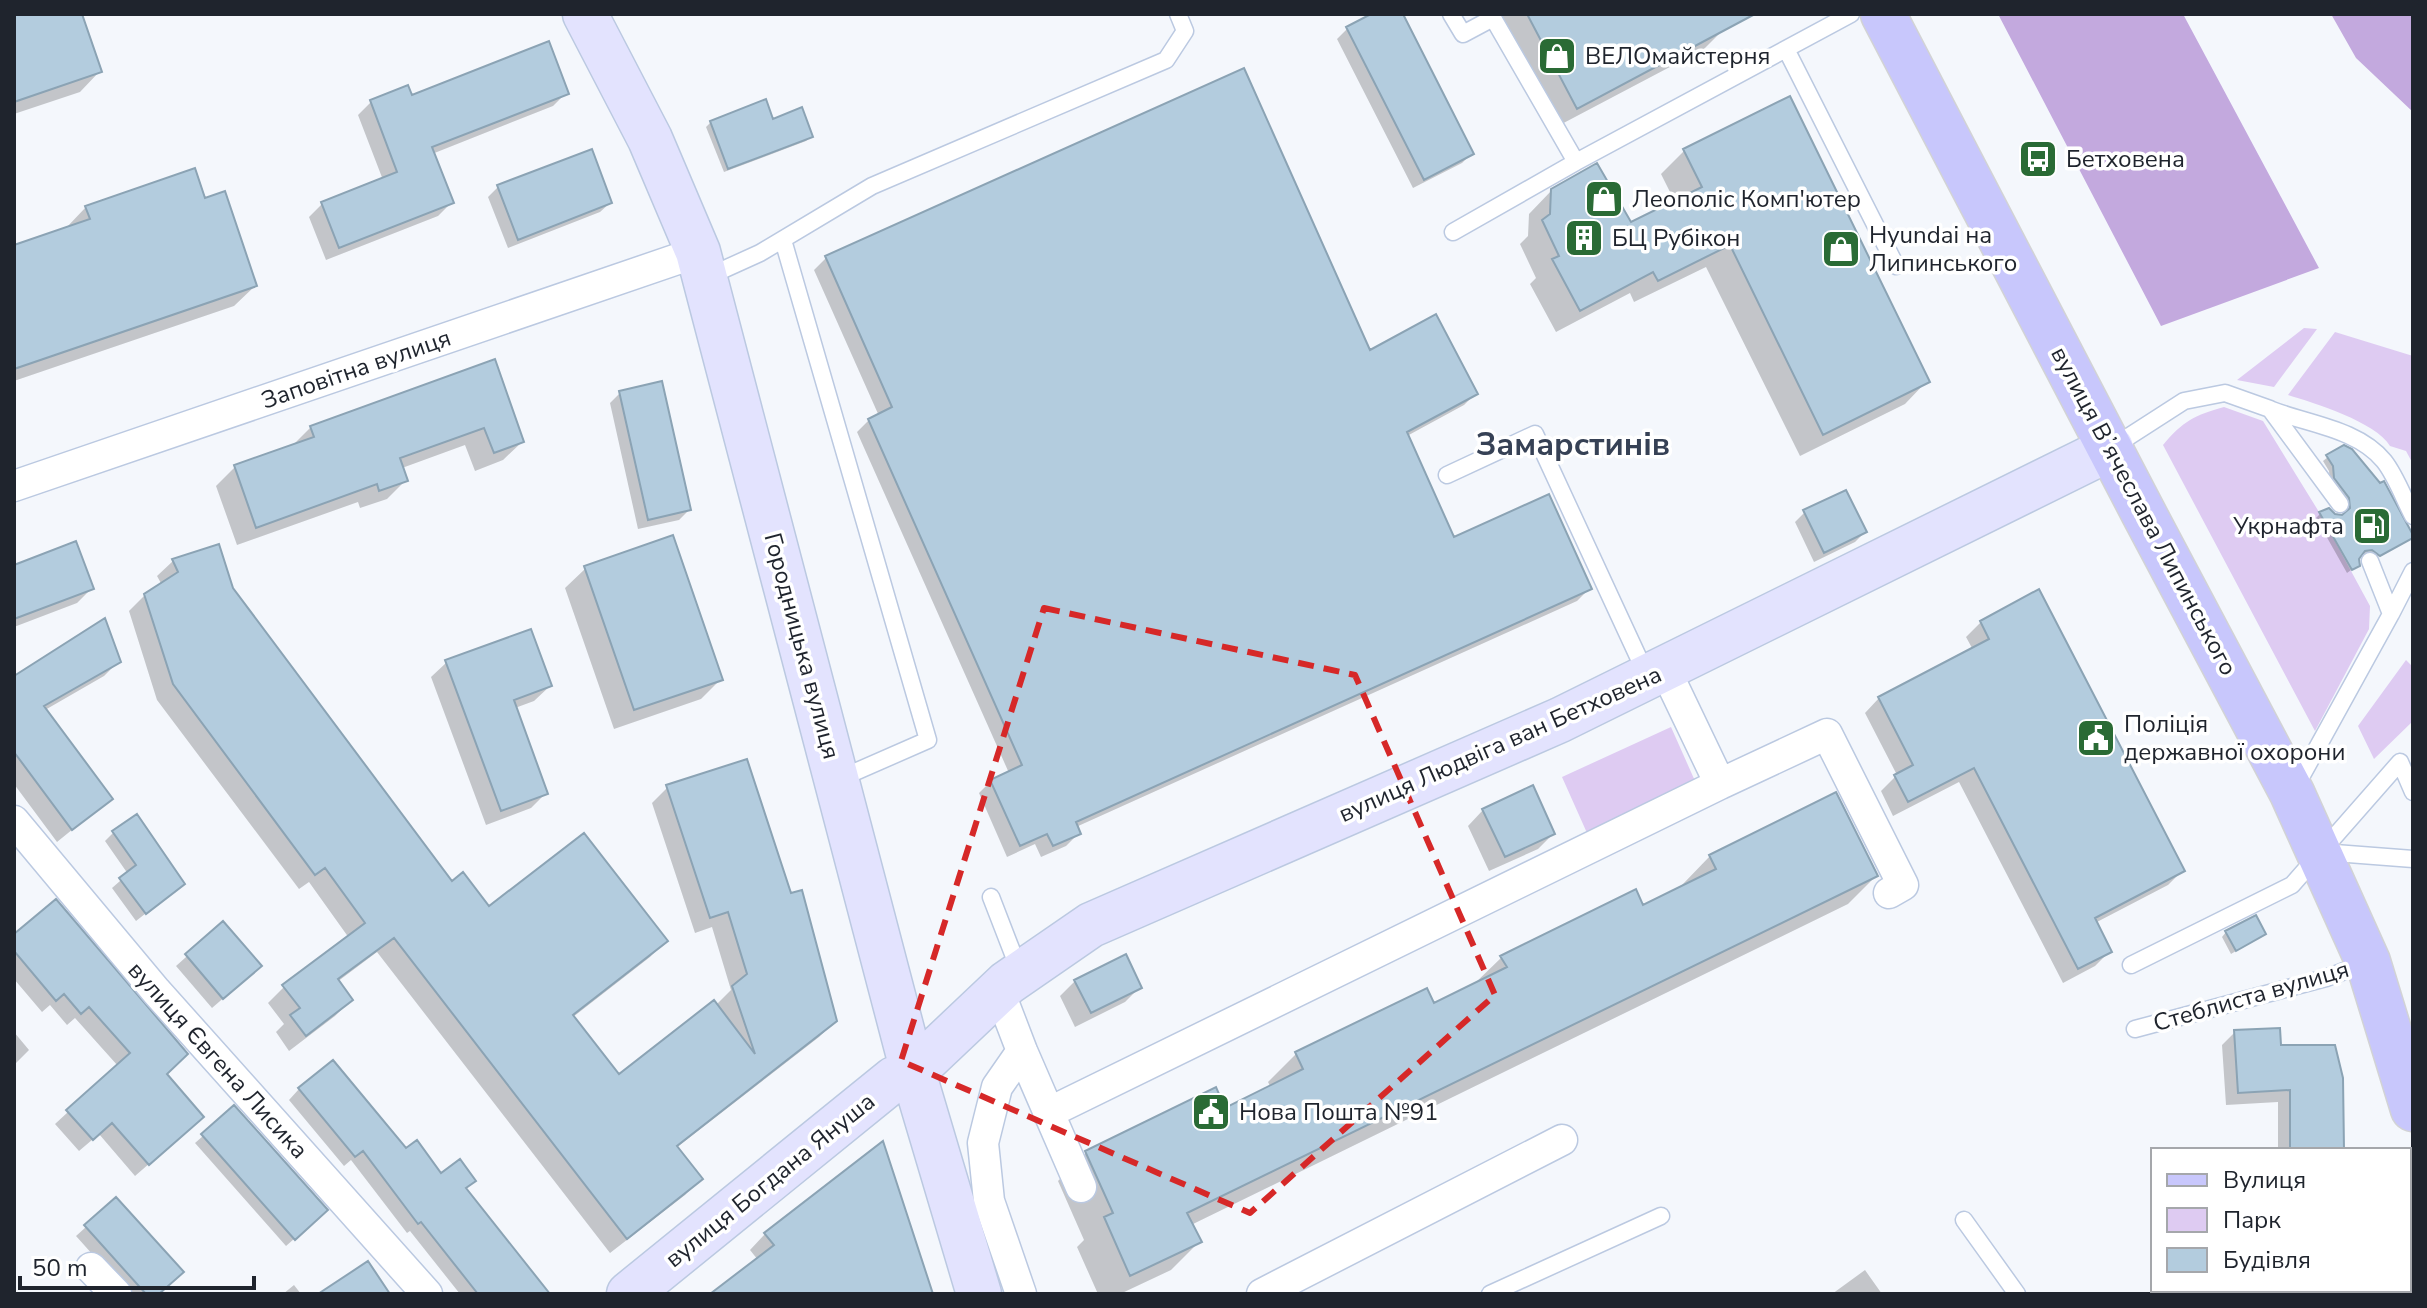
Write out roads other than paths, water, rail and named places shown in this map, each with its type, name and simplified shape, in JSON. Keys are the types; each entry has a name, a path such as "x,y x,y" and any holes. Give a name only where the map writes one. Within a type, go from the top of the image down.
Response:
{"main road":[{"name":"вулиця Вʼячеслава Липинського","path":"1883,14 2292,793 2368,962 2413,1109"}],"street":[{"name":"Городницька вулиця","path":"585,14 650,139 702,264 913,1072 979,1294"},
{"name":"Заповітна вулиця","path":"14,486 702,264"},
{"name":"вулиця Людвіга ван Бетховена","path":"913,1072 1010,982 1091,925 1560,720 1661,683 2111,448"},
{"path":"1661,683 1720,784"},
{"path":"1048,1113 1844,726 1865,769"},
{"path":"1827,734 1865,826 1903,885 1889,893"},
{"name":"вулиця Євгена Лисика","path":"14,821 156,991 427,1294"},
{"path":"1010,982 1022,1051 1081,1187"},
{"path":"1021,1294 989,1201 983,1143 997,1087 1022,1051"},
{"name":"вулиця Богдана Януша","path":"629,1294 894,1079 913,1072"},
{"path":"1262,1294 1562,1140"},
{"path":"91,1268 116,1294"}],"lane":[{"path":"702,264 760,253 872,186 1166,60 1185,31 1178,14"},
{"path":"1451,14 1463,34 1493,18 1576,162"},
{"path":"1453,232 1851,14"},
{"path":"1786,49 1896,266"},
{"path":"783,240 928,740 837,780"},
{"path":"2111,448 2184,401 2225,393 2303,422 2333,429 2364,445 2384,461 2413,516"},
{"path":"2270,409 2340,504"},
{"path":"1447,475 1535,434 1661,683"},
{"path":"2370,561 2391,614"},
{"path":"2292,793 2413,571"},
{"path":"2131,965 2292,885 2400,762 2413,792"},
{"path":"2320,852 2413,859"},
{"path":"991,897 1010,982"},
{"name":"Стеблиста вулиця","path":"2135,1029 2326,978 2368,962"},
{"path":"1490,1294 1661,1216"},
{"path":"1964,1220 2017,1294"}],"place":[{"name":"ВЕЛОмайстерня","path":"1557,56"},
{"name":"Бетховена","path":"2038,159"},
{"name":"Леополіс Комп'ютер","path":"1604,199"},
{"name":"БЦ Рубікон","path":"1584,238"},
{"name":"Hyundai на Липинського","path":"1841,249"},
{"name":"Укрнафта","path":"2372,526"},
{"name":"Поліція державної охорони","path":"2096,738"},
{"name":"Нова Пошта №91","path":"1211,1112"}],"district":[{"name":"Замарстинів","path":"1573,444"}]}
